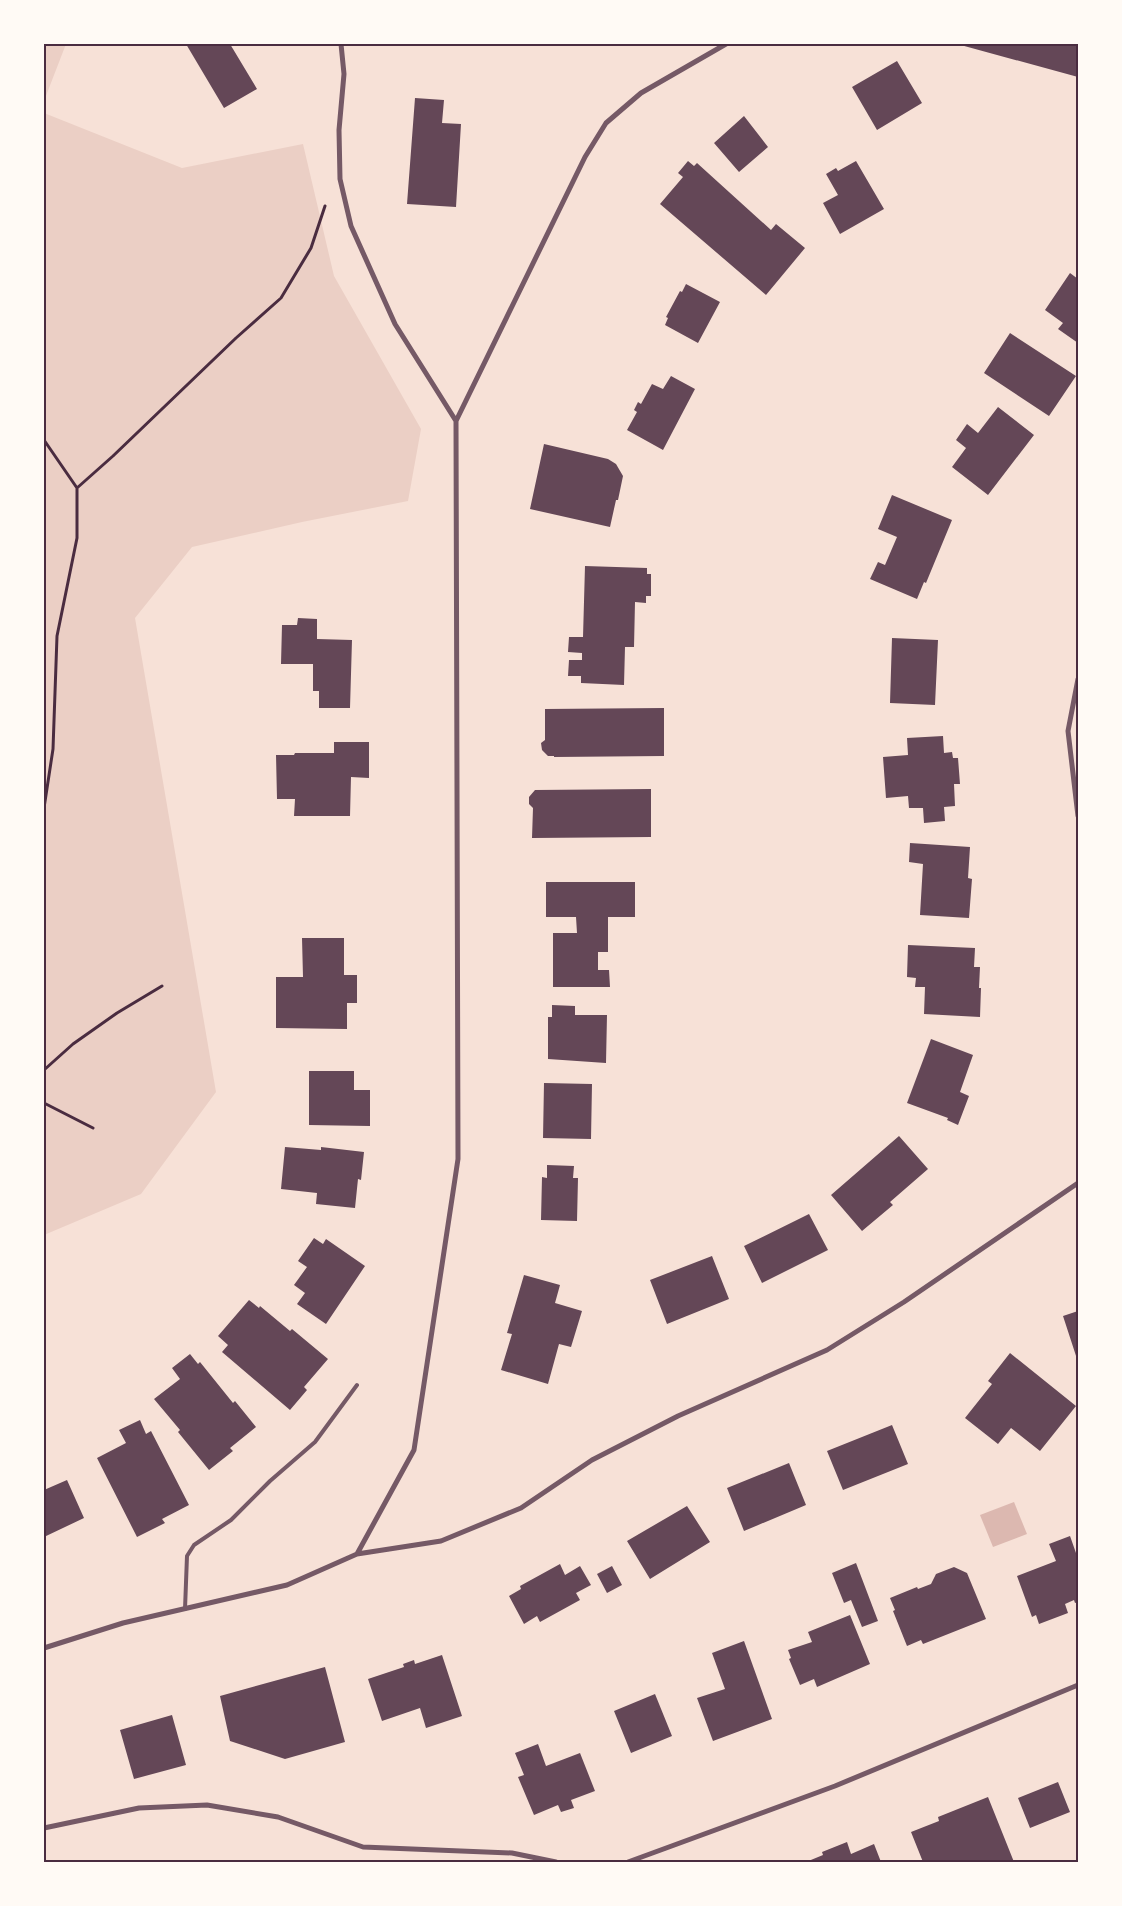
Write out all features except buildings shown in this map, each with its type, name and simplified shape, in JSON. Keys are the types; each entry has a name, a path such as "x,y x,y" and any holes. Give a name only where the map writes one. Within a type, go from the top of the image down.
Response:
{"street":[{"path":"341,44 344,74 339,130 340,179 351,226 395,324 456,421"},
{"path":"357,1554 414,1450 458,1159 456,421 585,157 606,123 641,93 726,44"},
{"path":"1078,679 1068,730 1078,816"},
{"path":"44,1648 123,1624 287,1585 357,1554 441,1541 521,1508 592,1460 678,1416 827,1350 904,1302 1078,1183"},
{"path":"628,1862 835,1786 1078,1685"},
{"path":"44,1828 139,1808 207,1805 278,1817 363,1847 512,1854 556,1862"}],"lane":[{"path":"185,1609 186,1556 194,1545 231,1520 270,1481 315,1442 358,1385"}],"path":[{"path":"77,488 114,456 190,382 281,298 311,248 326,203"},
{"path":"44,440 77,488 77,538 57,636 53,749 44,808"},
{"path":"44,1070 73,1044 117,1013 162,986"},
{"path":"44,1103 94,1128"}],"shaded area":[{"path":"44,44 66,44 44,101"},
{"path":"44,113 182,168 303,144 334,276 421,429 408,501 302,522 192,547 135,618 216,1092 141,1194 44,1235"},
{"path":"1014,1502 1027,1534 993,1547 980,1515"}]}
